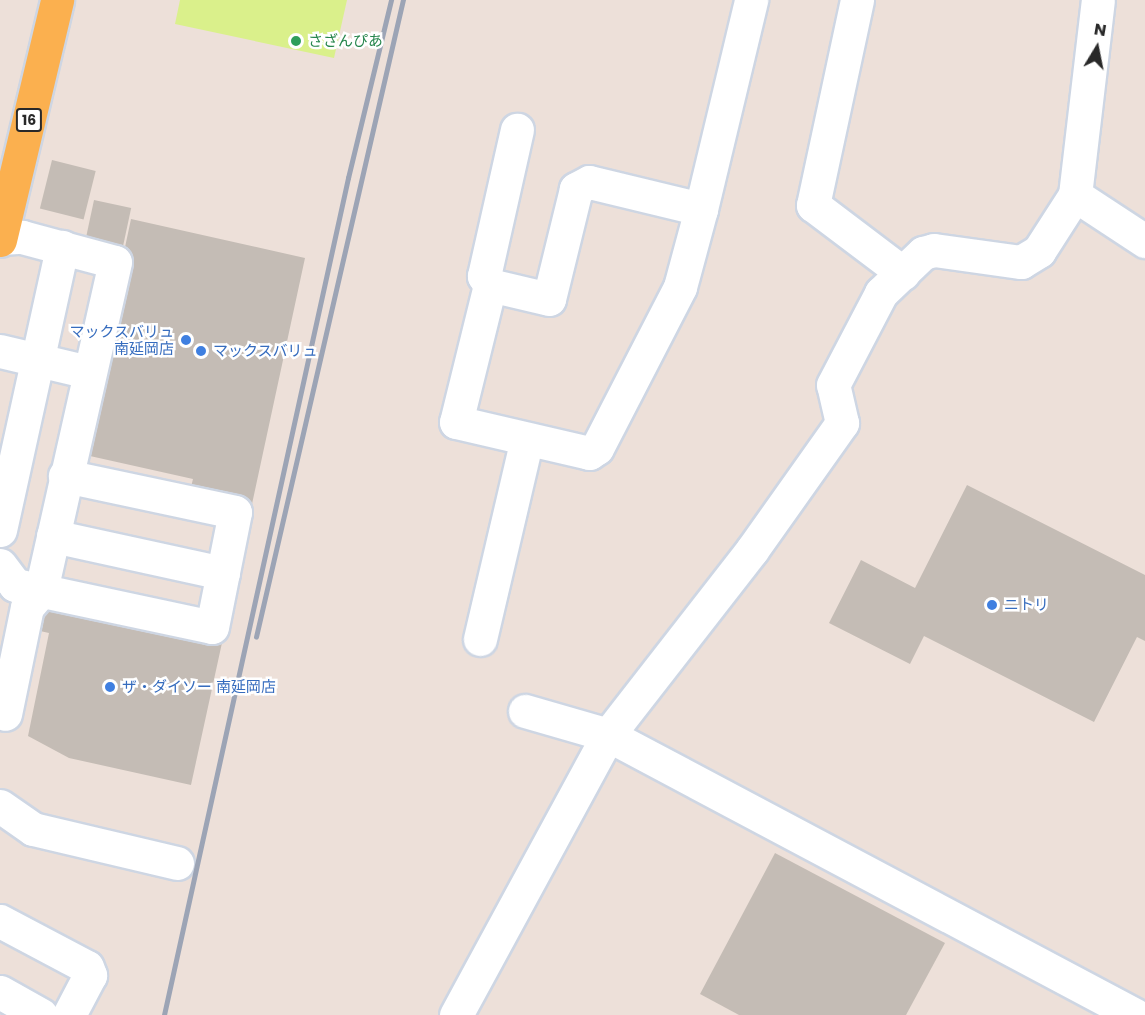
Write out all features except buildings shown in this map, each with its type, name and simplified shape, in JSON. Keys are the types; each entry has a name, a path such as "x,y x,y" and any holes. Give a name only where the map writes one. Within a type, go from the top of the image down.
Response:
{"main road":[{"name":"16","path":"0,239 57,0"}],"street":[{"path":"490,285 456,422 589,453 597,448 680,287 701,209 750,0"},
{"path":"857,0 813,205 903,273"},
{"path":"456,1015 608,735 752,550 842,423 833,385 881,293 934,250 1021,262 1039,251 1076,195 1098,0"},
{"path":"518,130 484,276 490,285 549,299 576,189 589,182 701,209"},
{"path":"1076,195 1145,241"},
{"path":"0,239 22,237 115,262 65,476 41,591 27,607 7,659 5,714"},
{"path":"0,530 62,247"},
{"path":"0,351 89,372"},
{"path":"480,639 527,439"},
{"path":"0,565 15,585 212,627 235,512 65,476"},
{"path":"53,536 223,573"},
{"path":"525,711 608,735 1135,1015"},
{"path":"0,806 33,829 177,863"},
{"path":"0,921 87,967 90,975 69,1015"},
{"path":"0,992 41,1015"}],"green space":[{"name":"さざんぴあ","path":"180,0 347,0 334,58 175,24"}],"railway":[{"path":"164,1015 348,178 391,0"},
{"path":"256,637 403,0"}],"place":[{"name":"さざんぴあ","path":"296,41"},
{"name":"マックスバリュ 南延岡店","path":"186,340"},
{"name":"マックスバリュ","path":"201,351"},
{"name":"ニトリ","path":"992,605"},
{"name":"ザ・ダイソー 南延岡店","path":"110,687"}]}
